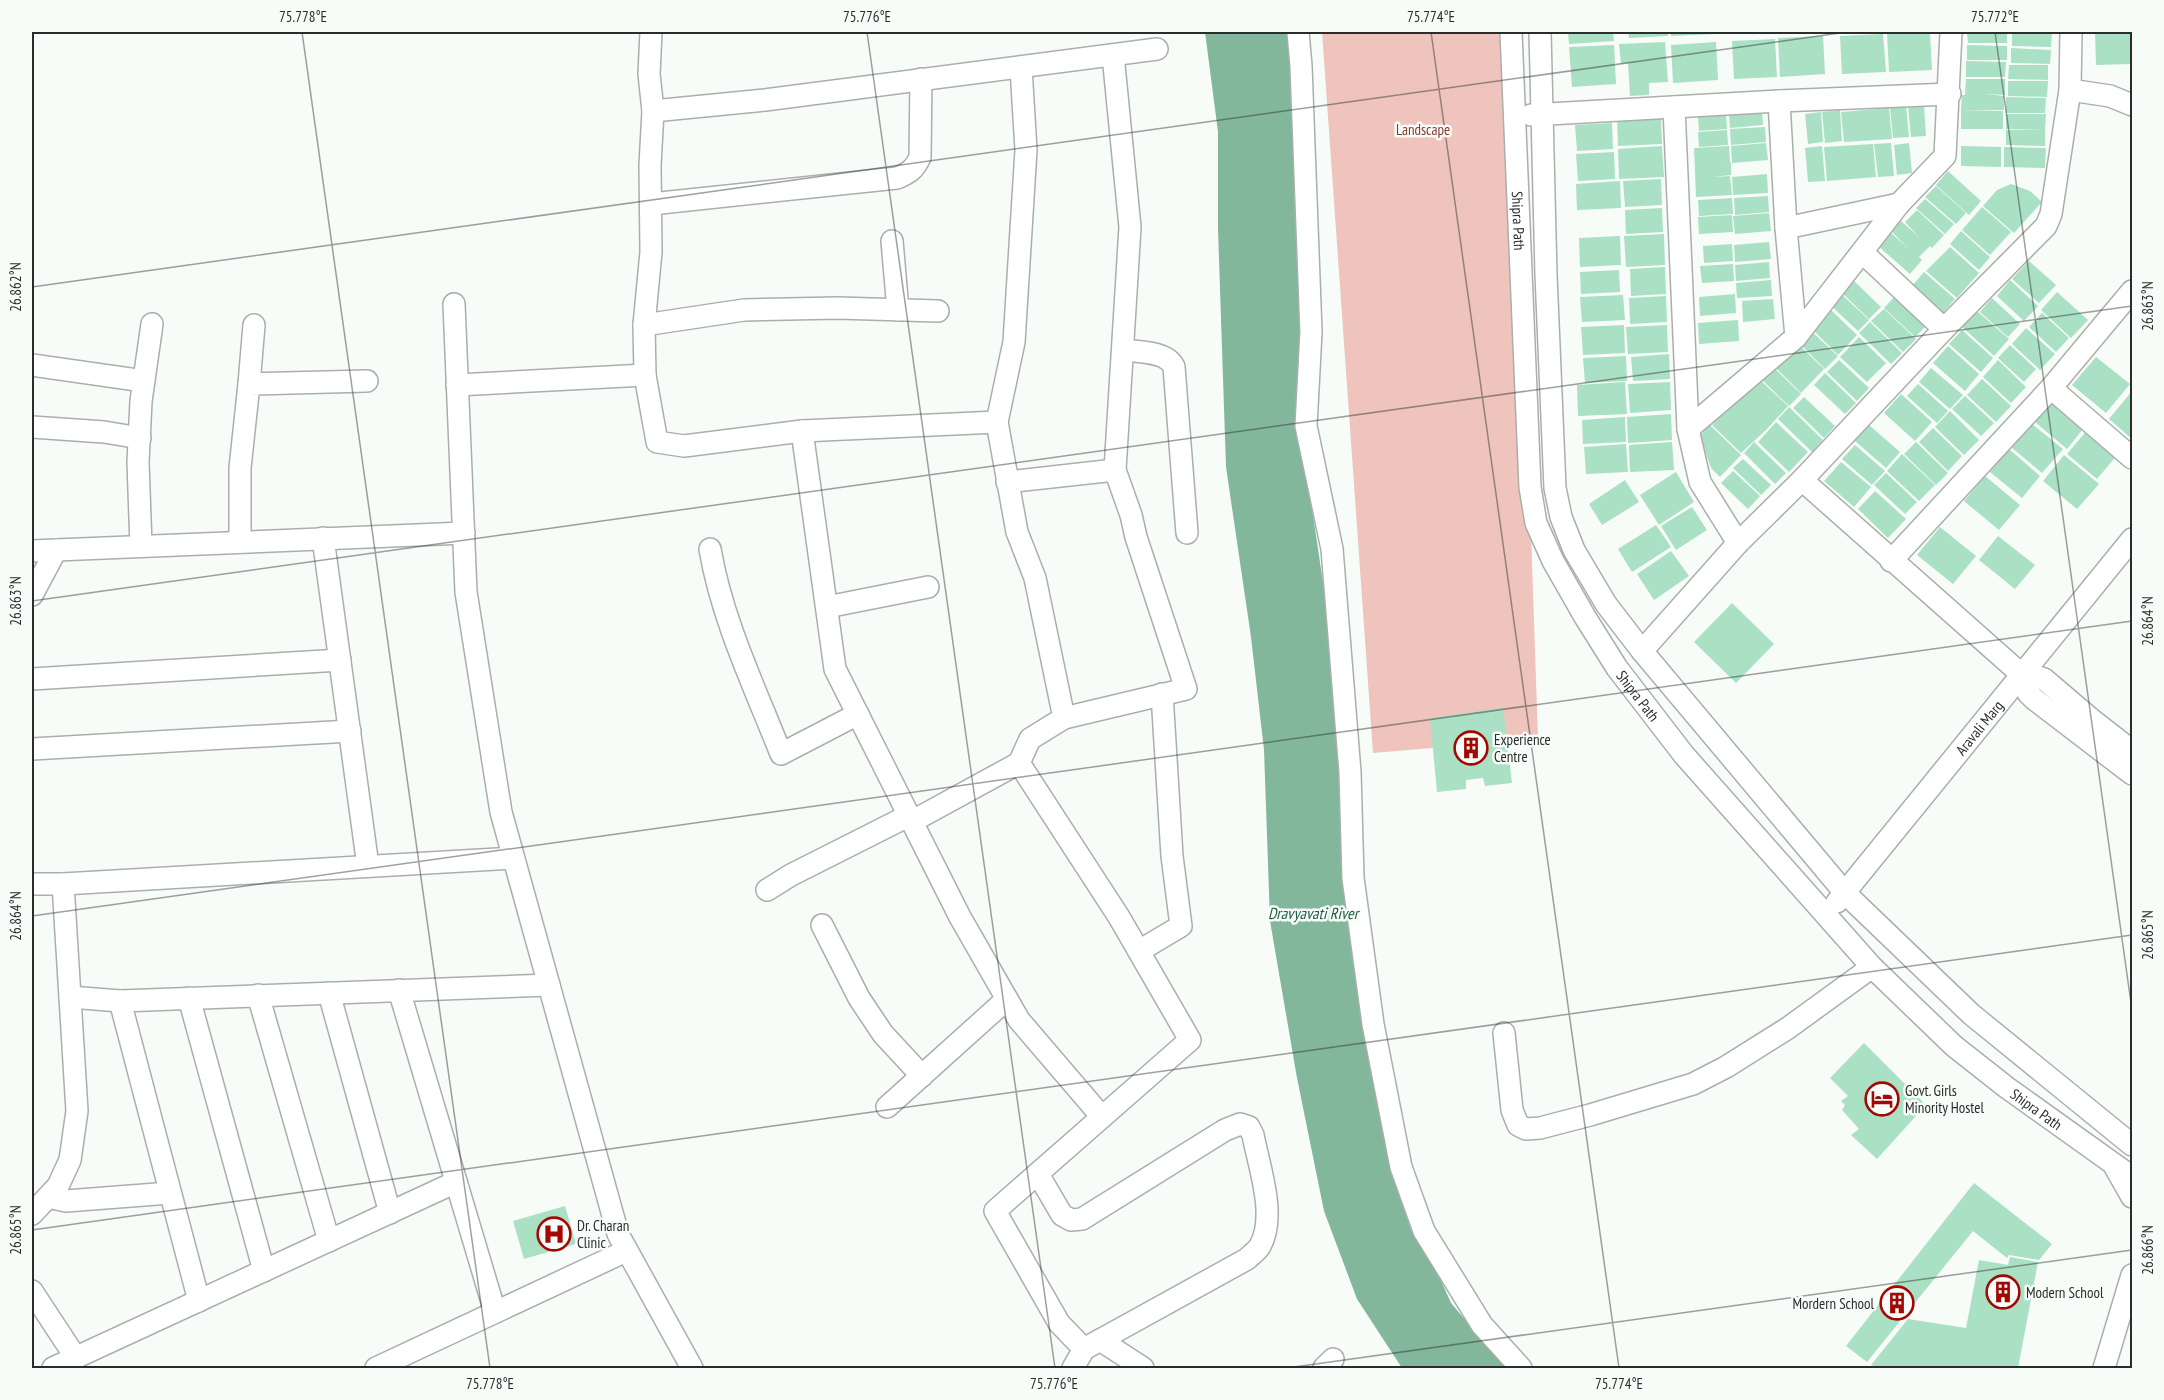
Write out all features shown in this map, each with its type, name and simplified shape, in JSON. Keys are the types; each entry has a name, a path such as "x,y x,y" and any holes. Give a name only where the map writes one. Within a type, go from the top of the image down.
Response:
{"street":[{"path":"651,32 650,74 653,111 651,252 644,325 645,375 657,442 684,446 802,431 997,422"},
{"path":"1298,32 1311,332 1306,426 1332,549 1350,772 1353,878 1373,1024 1401,1167 1424,1231 1482,1325 1521,1368"},
{"name":"Shipra Path","path":"1511,32 1530,487 1536,523 1553,561 1617,668 1684,755 1872,967 1954,1046 2006,1088 2133,1177"},
{"name":"Shipra Path","path":"1540,32 1545,275 1555,488 1561,516 1574,550 1606,604 1642,651 1846,894 1971,1014 2133,1145"},
{"path":"1688,429 1796,337 1899,204 1946,156 1951,32"},
{"path":"1642,651 1738,543 1802,480 1944,329 2046,226 2051,214 2070,90 2071,32"},
{"path":"653,111 765,100 1156,49"},
{"path":"767,890 791,875 1019,764 1030,739 1064,718 1185,688 1115,470 1130,227 1113,55"},
{"path":"1021,68 1026,150 1014,342 997,422 1017,532 1035,578 1064,718"},
{"path":"651,204 897,178 908,174 916,167 920,157 921,79"},
{"path":"2070,90 2110,96 2133,105"},
{"path":"1514,117 1779,101 1950,94"},
{"path":"1779,101 1786,228 1796,337"},
{"path":"1674,107 1688,429 1700,482 1738,543"},
{"path":"1786,228 1899,204"},
{"path":"892,241 898,310"},
{"path":"1863,253 1944,329"},
{"path":"1892,561 2050,388 2133,291"},
{"path":"454,304 467,598 501,812 618,1234 690,1368"},
{"path":"644,325 744,310 838,308 938,311"},
{"path":"141,546 138,462 144,381 152,324"},
{"path":"240,542 240,468 255,325"},
{"path":"1123,350 1161,356 1172,361 1186,533"},
{"path":"32,365 144,381"},
{"path":"457,385 645,375"},
{"path":"249,384 367,381"},
{"path":"2050,388 2133,458"},
{"path":"32,428 104,432 140,438"},
{"path":"802,431 836,669 960,917 1019,1020 1102,1117"},
{"path":"1007,482 1115,470"},
{"path":"1802,480 2026,678 2028,693 2034,699 2133,774"},
{"path":"32,551 464,533"},
{"path":"323,538 368,866"},
{"name":"Aravali Marg","path":"1825,914 1846,894 2026,678 2133,539"},
{"path":"710,549 714,576 735,638 781,754 858,714"},
{"path":"32,596 56,550"},
{"path":"827,608 928,587"},
{"path":"32,679 340,660"},
{"path":"2026,678 2044,679 2133,751"},
{"path":"1139,951 1180,926 1172,856 1162,694"},
{"path":"32,749 350,731"},
{"path":"1019,764 1119,917 1190,1040 995,1211 1059,1323 1092,1344 1143,1368"},
{"path":"32,884 513,858"},
{"path":"32,1214 58,1186 70,1160 77,1111 63,884"},
{"path":"822,925 859,998 884,1034 922,1076"},
{"path":"1504,1033 1512,1110 1518,1125 1526,1129 1540,1128 1693,1084 1726,1067 1788,1028 1872,967"},
{"path":"70,997 120,1001 549,985"},
{"path":"399,990 495,1312"},
{"path":"330,993 390,1213"},
{"path":"258,995 328,1241"},
{"path":"189,998 264,1271"},
{"path":"887,1107 1007,999"},
{"path":"120,1001 199,1301"},
{"path":"1038,1174 1062,1215 1071,1220 1082,1220 1225,1130 1240,1124 1249,1126 1253,1135 1268,1214 1265,1234 1259,1248 1247,1259 1092,1344 1073,1368"},
{"path":"2111,1160 2133,1197"},
{"path":"53,1368 456,1182"},
{"path":"48,1197 66,1201 170,1193"},
{"path":"376,1368 626,1251"},
{"path":"2106,1361 2133,1275"},
{"path":"32,1291 76,1358"}],"green space":[{"name":"Landscape","path":"1322,32 1514,32 1538,739 1373,753"}],"water":[{"name":"Dravyavati River","path":"1205,32 1287,32 1300,141 1307,475 1340,697 1357,920 1406,1202 1451,1303 1506,1368 1402,1368 1357,1299 1324,1211 1297,1078 1270,921 1264,750 1251,637 1226,467 1218,229 1218,132"}],"building":[{"path":"1568,32 1613,32 1614,41 1569,44"},
{"path":"1628,32 1668,32 1668,36 1629,38"},
{"path":"1671,32 1716,32 1716,34 1671,36"},
{"path":"1930,32 1932,70 1889,72 1887,33"},
{"path":"1967,32 2007,32 2007,43 1968,43"},
{"path":"2012,32 2052,32 2051,47 2012,46"},
{"path":"2095,32 2132,32 2132,64 2096,65"},
{"path":"1883,34 1886,72 1842,74 1840,36"},
{"path":"1823,36 1825,74 1780,77 1778,38"},
{"path":"1775,39 1777,77 1734,79 1732,41"},
{"path":"1665,42 1668,82 1649,83 1649,95 1630,96 1628,63 1621,64 1619,44"},
{"path":"1716,42 1718,80 1673,83 1671,45"},
{"path":"1614,45 1616,84 1572,87 1569,47"},
{"path":"1967,45 2007,46 2007,60 1967,60"},
{"path":"2011,48 2051,50 2050,64 2011,63"},
{"path":"1966,61 2006,62 2005,77 1966,77"},
{"path":"2009,65 2048,65 2048,80 2008,79"},
{"path":"1966,79 2005,79 2005,95 1985,94 2004,96 2004,110 1961,110"},
{"path":"2008,81 2048,81 2047,97 2008,96"},
{"path":"2006,97 2046,98 2045,113 2006,113"},
{"path":"1924,105 1926,136 1911,137 1908,106"},
{"path":"1906,106 1909,137 1893,138 1890,108"},
{"path":"1889,108 1892,139 1844,142 1841,112"},
{"path":"1840,110 1842,141 1825,143 1822,112"},
{"path":"1961,110 2003,111 2003,129 1961,129"},
{"path":"1762,111 1763,125 1730,128 1729,113"},
{"path":"1821,112 1823,142 1808,144 1805,114"},
{"path":"1726,114 1727,129 1699,131 1698,116"},
{"path":"2006,114 2046,114 2045,130 2006,129"},
{"path":"1661,118 1662,144 1618,146 1617,120"},
{"path":"1612,123 1613,149 1577,151 1575,125"},
{"path":"1765,127 1766,142 1731,145 1730,129"},
{"path":"1727,130 1728,145 1699,147 1698,132"},
{"path":"2006,130 2045,130 2045,146 2006,145"},
{"path":"1766,143 1768,160 1732,163 1731,146"},
{"path":"1891,143 1894,176 1878,177 1874,144"},
{"path":"1909,143 1912,173 1897,175 1894,145"},
{"path":"1873,144 1876,177 1827,181 1824,147"},
{"path":"1662,146 1664,177 1619,179 1618,149"},
{"path":"1729,146 1730,162 1722,163 1731,162 1731,175 1712,177 1730,176 1732,195 1696,197 1694,148"},
{"path":"1822,146 1825,181 1808,182 1805,148"},
{"path":"1961,146 2001,147 2001,167 1961,166"},
{"path":"2004,147 2046,148 2045,168 2004,167"},
{"path":"1614,152 1615,179 1578,181 1576,154"},
{"path":"1948,171 1981,201 1969,215 1936,185"},
{"path":"1767,174 1768,193 1733,195 1732,177"},
{"path":"1661,179 1662,205 1625,207 1623,181"},
{"path":"1620,181 1621,208 1577,210 1576,184"},
{"path":"2011,184 2030,191 2042,202 2014,233 1983,206 1997,190"},
{"path":"1936,186 1966,213 1956,224 1925,197"},
{"path":"1768,196 1769,212 1735,215 1734,198"},
{"path":"1732,198 1733,214 1699,216 1698,200"},
{"path":"1925,199 1954,224 1945,234 1916,208"},
{"path":"1982,207 2011,232 1990,255 1962,230"},
{"path":"1662,208 1663,232 1626,234 1625,210"},
{"path":"1917,210 1944,235 1932,248 1930,246 1919,257 1922,260 1910,274 1878,246 1890,232 1909,249 1891,231 1901,221 1919,237 1905,222"},
{"path":"1769,213 1771,231 1735,234 1733,216"},
{"path":"1732,215 1733,232 1699,234 1698,217"},
{"path":"1961,231 1990,257 1979,270 1950,244"},
{"path":"1664,234 1665,265 1626,267 1624,236"},
{"path":"1620,236 1621,265 1580,267 1579,238"},
{"path":"1769,242 1771,259 1735,262 1734,245"},
{"path":"1732,244 1733,261 1704,263 1703,246"},
{"path":"1950,247 1979,273 1957,298 1926,271"},
{"path":"2029,261 2056,285 2039,303 2012,279"},
{"path":"1769,262 1770,278 1736,281 1735,265"},
{"path":"1733,264 1734,281 1702,283 1700,266"},
{"path":"1665,267 1666,294 1631,296 1630,269"},
{"path":"1619,270 1620,292 1581,294 1580,272"},
{"path":"1924,272 1955,299 1943,313 1912,286"},
{"path":"1852,279 1881,307 1869,319 1840,291"},
{"path":"1771,280 1772,296 1737,298 1736,283"},
{"path":"2010,280 2038,306 2024,321 1997,296"},
{"path":"1839,292 1869,320 1858,331 1828,303"},
{"path":"1899,292 1930,322 1915,337 1884,308"},
{"path":"2057,292 2088,320 2071,338 2041,310"},
{"path":"1735,294 1736,313 1700,316 1699,297"},
{"path":"1623,295 1625,320 1582,322 1580,297"},
{"path":"1666,296 1667,322 1630,324 1629,298"},
{"path":"1992,298 2020,324 2008,337 1980,312"},
{"path":"1773,299 1775,319 1743,322 1742,301"},
{"path":"1884,309 1916,339 1903,352 1871,321"},
{"path":"1831,310 1857,335 1838,355 1812,329"},
{"path":"1977,311 2009,339 1994,356 1962,327"},
{"path":"2042,313 2069,338 2056,352 2029,327"},
{"path":"1738,320 1739,341 1699,344 1698,323"},
{"path":"1870,322 1902,353 1891,364 1859,333"},
{"path":"1624,325 1625,353 1583,355 1581,327"},
{"path":"1667,325 1668,352 1628,354 1626,327"},
{"path":"2026,328 2055,354 2040,370 2012,344"},
{"path":"1809,329 1838,356 1825,369 1797,341"},
{"path":"1962,330 1993,358 1981,372 1949,344"},
{"path":"1859,337 1886,363 1867,382 1840,357"},
{"path":"1796,342 1824,369 1801,393 1773,365"},
{"path":"2010,345 2036,369 2024,382 1998,358"},
{"path":"1948,346 1979,374 1965,391 1933,363"},
{"path":"1669,354 1670,379 1633,381 1631,357"},
{"path":"1626,356 1627,381 1585,383 1583,358"},
{"path":"2096,357 2130,384 2106,413 2072,385"},
{"path":"1839,360 1869,388 1857,401 1827,372"},
{"path":"1998,360 2026,387 2011,403 1983,377"},
{"path":"1772,366 1801,394 1789,406 1760,378"},
{"path":"1931,368 1963,395 1950,409 1919,382"},
{"path":"1825,373 1856,403 1845,414 1814,385"},
{"path":"1759,379 1788,406 1741,453 1712,425"},
{"path":"1982,379 2011,406 1996,422 1967,395"},
{"path":"1625,382 1627,414 1578,416 1577,385"},
{"path":"1670,382 1671,410 1630,413 1628,384"},
{"path":"1918,384 1948,411 1937,423 1907,396"},
{"path":"2132,391 2132,439 2109,419"},
{"path":"1901,394 1932,422 1915,441 1884,413"},
{"path":"1965,396 1994,423 1981,436 1952,409"},
{"path":"1804,397 1835,426 1824,438 1793,408"},
{"path":"2052,403 2083,429 2067,449 2035,422"},
{"path":"1789,407 1823,440 1812,452 1778,419"},
{"path":"1950,411 1979,440 1964,455 1935,427"},
{"path":"1671,414 1672,440 1628,443 1627,417"},
{"path":"1625,417 1626,442 1583,444 1582,420"},
{"path":"1776,422 1808,452 1789,472 1758,442"},
{"path":"2032,424 2063,449 2042,473 2012,448"},
{"path":"1710,425 1741,455 1720,477 1711,468 1700,436"},
{"path":"1869,425 1900,452 1886,468 1855,441"},
{"path":"1933,428 1962,456 1948,471 1919,442"},
{"path":"2088,429 2118,454 2097,479 2067,454"},
{"path":"1672,442 1674,470 1630,472 1629,445"},
{"path":"1754,442 1786,473 1775,484 1744,453"},
{"path":"1916,442 1948,473 1936,485 1904,454"},
{"path":"1626,444 1628,472 1586,474 1584,447"},
{"path":"1855,445 1885,471 1872,485 1842,459"},
{"path":"2009,449 2040,476 2022,498 1990,472"},
{"path":"1902,454 1935,485 1919,501 1887,471"},
{"path":"2064,455 2099,484 2077,509 2043,481"},
{"path":"1743,459 1771,485 1761,495 1733,468"},
{"path":"1841,462 1871,487 1854,507 1824,481"},
{"path":"1733,471 1760,496 1748,509 1721,483"},
{"path":"1676,472 1694,502 1659,525 1640,495"},
{"path":"1886,473 1917,502 1905,514 1874,485"},
{"path":"1985,476 2020,505 1999,530 1964,501"},
{"path":"1625,480 1639,502 1602,525 1589,504"},
{"path":"1875,491 1906,519 1888,538 1858,509"},
{"path":"1692,507 1707,530 1676,550 1661,526"},
{"path":"1656,525 1671,547 1632,572 1618,549"},
{"path":"1940,527 1976,556 1953,584 1917,555"},
{"path":"1998,536 2035,565 2015,589 1979,560"},
{"path":"1671,551 1689,576 1654,600 1637,574"},
{"path":"1732,603 1774,644 1736,683 1694,642"},
{"name":"Experience Centre","path":"1503,708 1512,783 1485,786 1483,778 1466,780 1466,789 1437,792 1430,718"},
{"name":"Govt. Girls Minority Hostel","path":"1864,1043 1926,1105 1877,1159 1851,1135 1859,1129 1842,1110 1845,1105 1841,1101 1848,1096 1830,1078"},
{"name":"Mordern School","path":"1974,1183 2052,1244 2039,1260 2009,1255 2007,1258 1973,1231 1867,1362 1846,1346"},
{"path":"565,1206 576,1244 524,1259 513,1221"},
{"name":"Modern School","path":"2010,1257 2038,1262 2018,1368 1882,1368 1871,1365 1908,1319 1966,1328 1979,1260 2008,1265"}],"place":[{"name":"Experience Centre","path":"1471,748"},
{"name":"Govt. Girls Minority Hostel","path":"1882,1099"},
{"name":"Dr. Charan Clinic","path":"554,1234"},
{"name":"Modern School","path":"2003,1292"},
{"name":"Mordern School","path":"1897,1303"}]}
